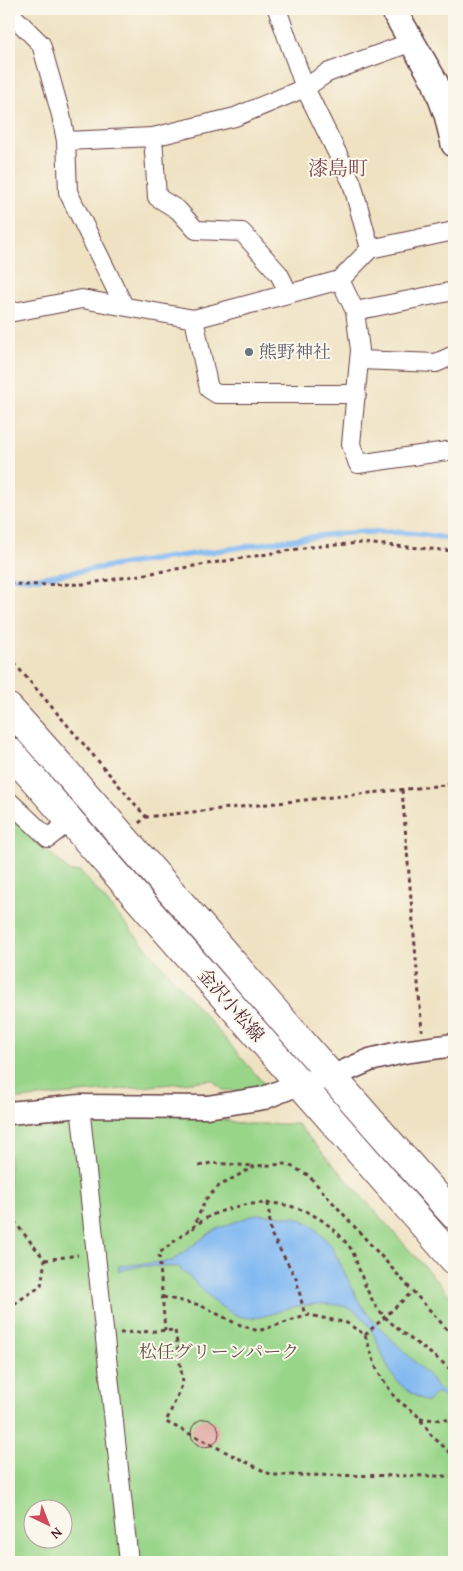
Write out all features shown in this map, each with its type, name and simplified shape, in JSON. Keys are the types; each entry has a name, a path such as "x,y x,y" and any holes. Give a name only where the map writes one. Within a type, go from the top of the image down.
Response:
{"main road":[{"path":"393,9 435,82 448,100 454,144"},
{"name":"金沢小松線","path":"9,708 123,835 331,1077 454,1215"},
{"name":"金沢小松線","path":"9,751 454,1260"}],"street":[{"path":"278,9 306,88 352,183 370,249"},
{"path":"14,13 41,44 61,115 66,141 68,192 124,306"},
{"path":"66,141 153,137 234,118 306,88 327,73 412,42"},
{"path":"153,137 157,197 178,210 196,230 242,232 279,274 288,292"},
{"path":"9,314 82,299 194,319 288,292 340,280 370,249 454,230"},
{"path":"340,280 355,311 360,360 351,444 358,464 454,450"},
{"path":"355,311 454,291"},
{"path":"194,319 209,389 217,394 357,394"},
{"path":"360,360 436,363 454,355"},
{"path":"9,801 48,838 70,821"},
{"path":"9,1113 80,1106 207,1107 264,1098 301,1083 331,1077 370,1060 423,1048 454,1046"},
{"path":"80,1106 130,1562"}],"path":[{"path":"9,583 25,585 85,584 310,547 361,543 454,551"},
{"path":"9,657 146,817"},
{"path":"123,835 146,817 454,784"},
{"path":"402,790 423,1048"},
{"path":"199,1166 211,1163 254,1166 287,1164 308,1175 454,1337"},
{"path":"193,1230 204,1200 219,1186 254,1166"},
{"path":"165,1331 159,1252 211,1216 241,1207 274,1202 305,1211 326,1222 350,1246 362,1279 378,1309 413,1342 444,1363 454,1373"},
{"path":"268,1203 271,1234 296,1278 305,1316"},
{"path":"9,1215 45,1260 41,1286 9,1307"},
{"path":"45,1260 96,1252"},
{"path":"365,1335 412,1292"},
{"path":"162,1297 200,1305 235,1323 258,1331 309,1315 346,1323 365,1335 377,1370 395,1398 420,1419 432,1436 454,1456"},
{"path":"105,1334 174,1330 182,1383 166,1422 272,1475 454,1476"},
{"path":"420,1419 448,1420 451,1426 454,1427"}],"green space":[{"path":"9,814 70,872 80,871 272,1093 223,1090 212,1080 9,1100"},
{"name":"松任グリーンパーク","path":"190,1111 241,1124 297,1124 454,1300 454,1562 9,1562 9,1124"}],"water":[{"path":"256,1214 295,1217 311,1224 331,1245 359,1302 373,1321 428,1375 437,1388 447,1392 454,1400 454,1406 437,1392 427,1402 401,1385 388,1368 375,1337 364,1319 346,1307 334,1304 312,1304 257,1317 242,1317 219,1305 179,1267 142,1266 118,1271 119,1266 172,1261 214,1230"}],"building":[{"path":"205,1419 215,1423 219,1433 215,1443 205,1447 195,1443 191,1433 195,1423"}],"waterway":[{"path":"9,576 38,578 285,540 342,534 398,532 454,540"}],"place":[{"name":"熊野神社","path":"249,352"}],"district":[{"name":"漆島町","path":"338,168"}]}
